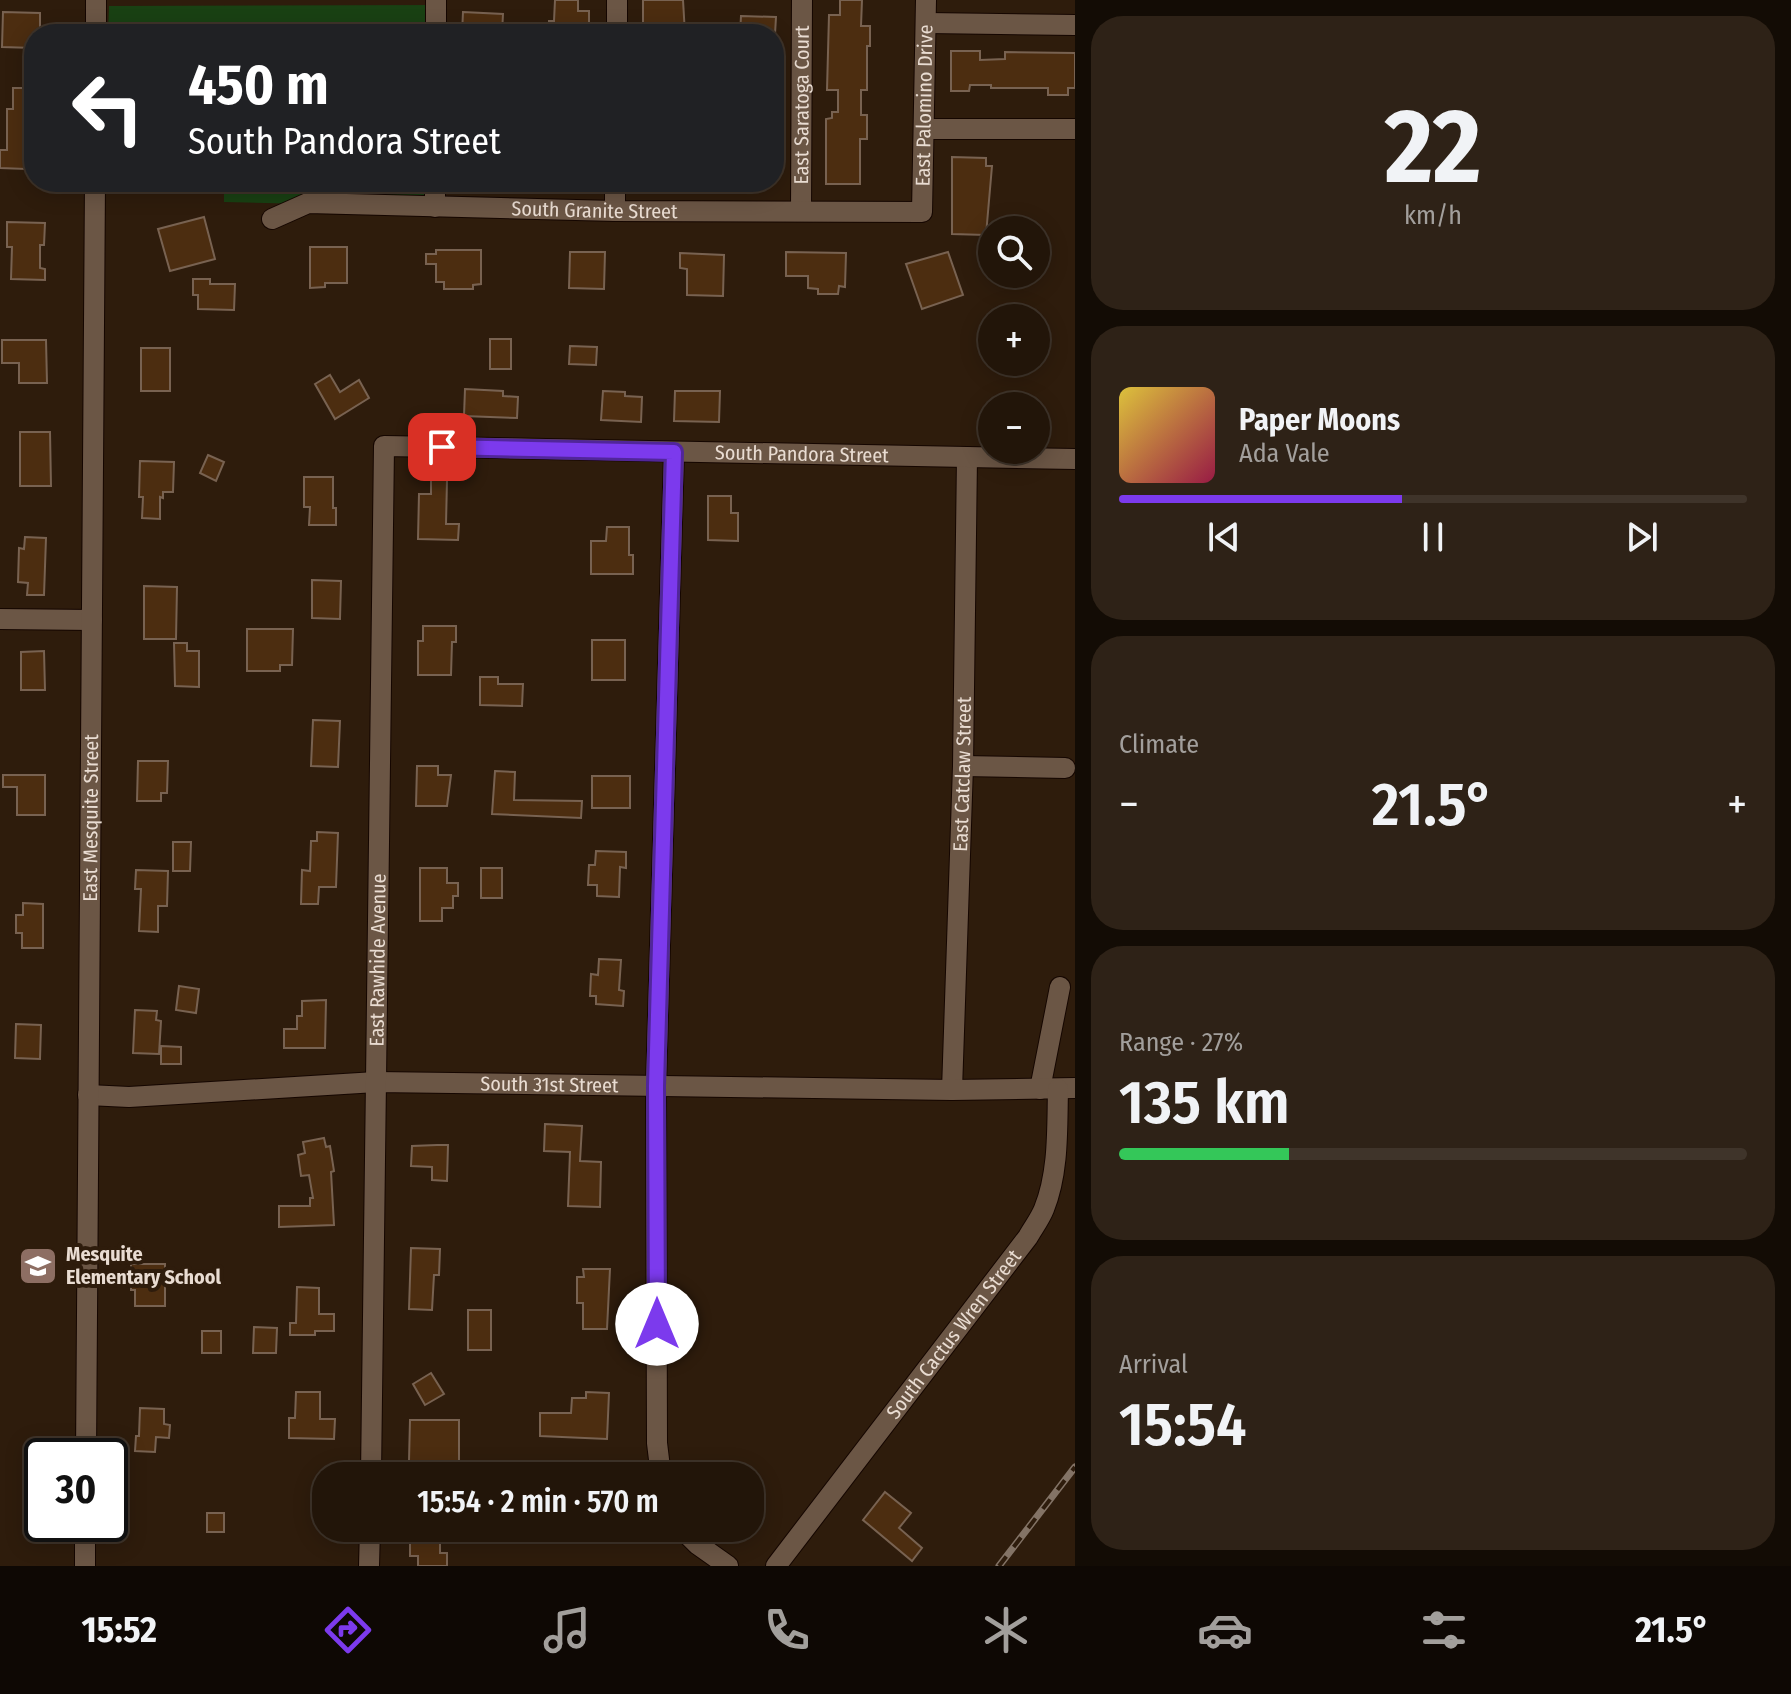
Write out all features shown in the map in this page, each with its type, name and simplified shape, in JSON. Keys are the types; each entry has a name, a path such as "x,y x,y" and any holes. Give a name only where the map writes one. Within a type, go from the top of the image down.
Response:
{"street":[{"path":"96,0 96,24"},
{"path":"436,0 436,24"},
{"path":"617,0 617,24"},
{"name":"East Saratoga Court","path":"801,211 802,0"},
{"name":"East Palomino Drive","path":"922,212 926,0"},
{"path":"927,23 1075,25"},
{"path":"925,129 1075,129"},
{"name":"East Mesquite Street","path":"86,1438 95,192"},
{"path":"435,192 435,207"},
{"path":"615,192 615,211"},
{"name":"South Granite Street","path":"272,219 308,203 615,211 922,212"},
{"name":"South Pandora Street","path":"384,446 1075,459"},
{"name":"East Rawhide Avenue","path":"371,1462 384,446"},
{"path":"659,1462 656,1086 674,452"},
{"name":"East Catclaw Street","path":"952,1090 963,766 967,457"},
{"path":"0,619 92,620"},
{"path":"963,766 1065,768"},
{"name":"South Cactus Wren Street","path":"776,1566 1028,1237 1044,1209 1057,1141 1060,987"},
{"name":"South 31st Street","path":"88,1095 129,1097 376,1082 1058,1089"},
{"path":"85,1542 85,1566"},
{"path":"369,1566 370,1542"},
{"path":"695,1542 728,1566"}],"green space":[{"path":"436,5 436,24 108,24 109,6"},
{"path":"224,192 435,192 435,207 224,202"}],"building":[{"path":"555,0 578,0 578,11 589,11 589,24 549,24 549,21 554,21"},
{"path":"643,0 683,0 684,24 643,24"},
{"path":"840,0 862,0 861,26 870,26 867,90 861,90 861,115 867,115 867,139 860,139 860,184 826,184 826,119 832,118 832,112 838,112 838,90 827,90 829,15 840,15"},
{"path":"3,12 40,13 40,24 24,24 24,48 2,47"},
{"path":"463,12 503,14 502,24 462,24"},
{"path":"741,16 776,17 776,24 741,24"},
{"path":"951,51 980,51 980,60 1005,59 1005,52 1075,53 1075,88 1068,88 1068,95 1048,95 1048,88 991,88 991,85 970,85 969,91 951,91"},
{"path":"13,88 24,88 24,169 0,168 0,150 7,150 7,109 13,109"},
{"path":"952,157 986,158 986,166 992,166 988,216 978,216 978,235 952,234"},
{"path":"204,217 215,259 170,271 158,229"},
{"path":"7,222 45,223 44,245 40,245 40,268 45,269 45,280 11,279 12,247 7,247"},
{"path":"310,247 347,247 347,283 325,283 325,287 310,288"},
{"path":"436,250 481,250 481,284 473,285 473,289 444,289 444,282 436,282 436,264 426,264 426,254 436,254"},
{"path":"570,252 605,252 604,289 569,288"},
{"path":"786,252 846,253 845,287 839,286 838,294 818,294 818,289 808,288 808,276 786,276"},
{"path":"948,252 963,295 922,309 906,264"},
{"path":"680,253 724,255 723,296 687,295 687,269 680,268"},
{"path":"193,279 210,279 210,284 235,284 234,310 198,309 198,295 193,295"},
{"path":"490,339 511,339 511,369 490,369"},
{"path":"2,340 46,340 47,383 19,383 19,363 2,363"},
{"path":"570,346 597,347 596,365 569,364"},
{"path":"141,348 170,348 170,391 141,391"},
{"path":"330,375 340,392 359,380 369,398 335,419 315,384"},
{"path":"465,389 503,391 503,396 518,397 517,418 464,416"},
{"path":"603,391 642,397 641,422 601,420"},
{"path":"675,391 720,391 719,422 674,421"},
{"path":"20,432 50,432 51,486 20,486"},
{"path":"208,455 224,462 216,481 200,473"},
{"path":"140,461 174,462 173,492 163,492 163,498 160,497 160,519 142,518"},
{"path":"304,477 333,477 336,525 309,525 310,507 304,507"},
{"path":"431,480 447,480 446,524 459,524 458,540 418,539 419,494 431,494"},
{"path":"708,496 731,496 731,513 738,513 738,541 708,540"},
{"path":"607,527 629,527 633,574 591,574 591,541 606,541"},
{"path":"25,537 46,538 44,595 27,595 28,583 18,582 19,548 24,549"},
{"path":"312,580 341,581 340,619 312,618"},
{"path":"144,586 177,587 176,639 144,639"},
{"path":"423,626 456,626 451,675 418,675 418,641 423,641"},
{"path":"247,629 293,629 292,665 280,665 280,671 247,671"},
{"path":"592,640 625,640 625,680 592,680"},
{"path":"174,643 187,643 187,651 199,651 199,687 175,686"},
{"path":"44,651 45,690 21,690 21,652"},
{"path":"480,677 498,677 498,684 523,684 522,706 480,705"},
{"path":"313,720 340,721 338,767 311,766"},
{"path":"138,761 168,761 167,793 161,793 161,801 137,801"},
{"path":"417,766 438,766 438,775 451,775 447,806 416,806"},
{"path":"495,771 515,772 514,800 582,801 581,818 492,814"},
{"path":"3,775 45,775 45,815 17,815 17,787 3,787"},
{"path":"592,776 630,776 630,808 592,808"},
{"path":"317,832 338,833 336,887 319,887 318,904 301,904 302,870 310,871 311,841 317,841"},
{"path":"173,842 191,842 190,871 173,871"},
{"path":"596,851 626,852 626,868 620,867 619,897 597,896 597,885 588,885 589,865 595,865"},
{"path":"420,868 447,868 447,883 458,883 458,896 453,896 453,908 442,908 442,921 420,921"},
{"path":"481,868 502,868 502,898 481,898"},
{"path":"136,870 168,871 167,906 158,906 158,932 139,931 141,889 135,889"},
{"path":"23,903 43,904 43,948 22,948 22,933 16,933 16,915 23,915"},
{"path":"599,959 621,960 619,990 624,991 623,1006 596,1004 596,996 590,996 591,974 598,975"},
{"path":"179,986 199,989 196,1013 176,1010"},
{"path":"326,1000 325,1048 284,1048 284,1029 297,1029 297,1016 302,1016 302,1001"},
{"path":"135,1010 157,1011 156,1020 161,1021 159,1054 133,1053"},
{"path":"16,1024 41,1025 40,1059 15,1058"},
{"path":"161,1046 181,1047 181,1064 161,1064"},
{"path":"545,1124 582,1126 580,1161 601,1162 600,1207 568,1206 570,1152 544,1151"},
{"path":"324,1138 326,1147 330,1146 334,1171 331,1172 334,1225 279,1227 279,1206 310,1206 310,1198 313,1198 309,1175 301,1176 298,1155 305,1153 303,1142"},
{"path":"448,1145 447,1181 432,1180 432,1167 411,1166 412,1146"},
{"path":"411,1248 440,1249 439,1275 434,1275 432,1310 409,1309"},
{"path":"131,1264 165,1264 165,1306 135,1306 135,1290 131,1290"},
{"path":"583,1269 610,1269 607,1329 583,1329 583,1303 577,1303 577,1277 584,1277"},
{"path":"297,1287 319,1288 319,1314 334,1314 334,1331 290,1335 290,1323 296,1323"},
{"path":"468,1310 491,1310 491,1350 468,1350"},
{"path":"254,1327 277,1328 276,1353 253,1353"},
{"path":"202,1331 221,1331 221,1353 202,1353"},
{"path":"431,1373 444,1394 425,1405 413,1384"},
{"path":"296,1392 320,1392 320,1419 335,1419 334,1439 289,1438 289,1418 295,1418"},
{"path":"586,1392 609,1393 607,1439 540,1436 540,1413 571,1413 572,1398 586,1398"},
{"path":"140,1408 164,1409 164,1424 170,1425 169,1438 156,1437 155,1452 135,1451"},
{"path":"410,1420 459,1420 459,1462 409,1461"},
{"path":"885,1492 911,1513 899,1528 922,1548 912,1561 863,1520"},
{"path":"207,1513 224,1513 224,1532 207,1532"},
{"path":"410,1542 440,1542 440,1553 447,1553 447,1566 418,1566 418,1556 410,1556"}],"railway":[{"path":"999,1566 1075,1467"}],"place":[{"name":"Mesquite Elementary School","path":"38,1266"}],"route":[{"path":"442,447 674,452 656,1086 657,1324"}]}
